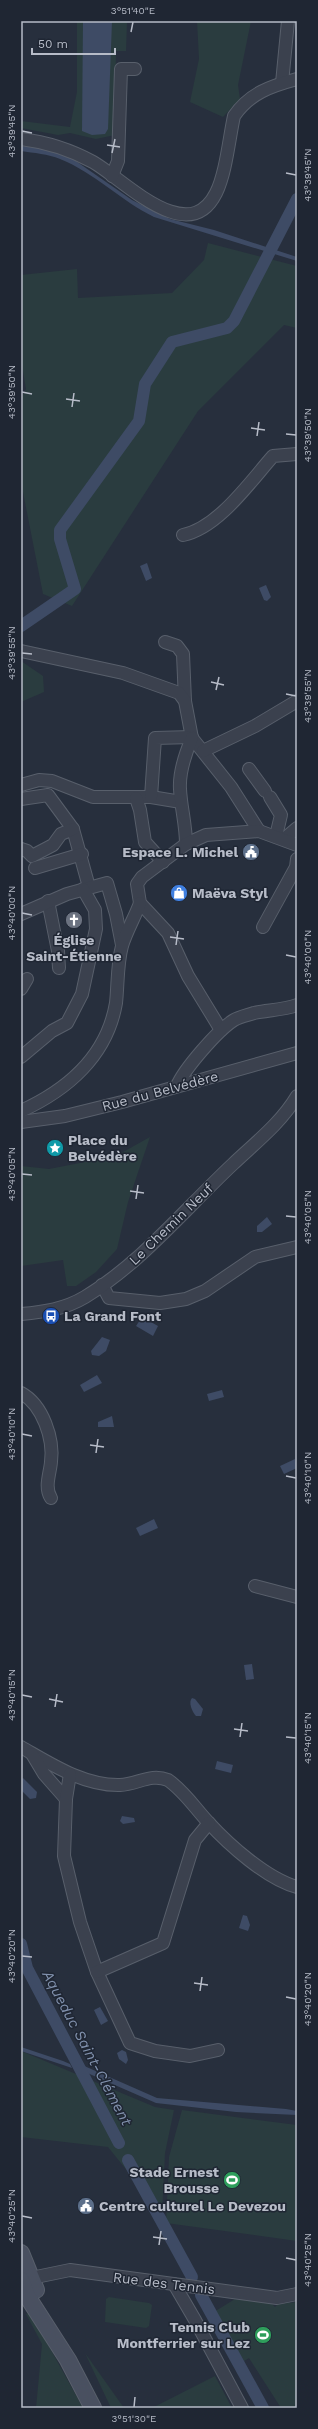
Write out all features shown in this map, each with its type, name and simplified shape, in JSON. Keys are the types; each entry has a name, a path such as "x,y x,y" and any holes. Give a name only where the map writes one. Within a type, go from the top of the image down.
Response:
{"street":[{"path":"282,83 288,21"},
{"path":"112,176 118,161 121,69 135,69"},
{"path":"21,139 66,150 94,163 159,208 176,213 198,211 211,201 218,187 234,116 240,108 256,93 297,79"},
{"path":"183,535 193,533 214,520 274,456 297,454"},
{"path":"165,642 177,646 183,654 185,701 192,738 179,788 186,824 186,844"},
{"path":"24,651 123,673 179,693 185,701"},
{"path":"203,751 255,726 297,701"},
{"path":"151,797 155,738 192,738 231,787 259,830"},
{"path":"249,769 281,815 280,838"},
{"path":"21,786 39,780 52,781 93,797 151,797 181,802"},
{"path":"21,799 48,795 73,829 82,854 86,888 95,910 96,929 82,994 67,1023 52,1031 21,1057"},
{"path":"136,798 140,810 145,842 163,862"},
{"path":"280,838 297,828"},
{"path":"21,849 27,851 32,856 53,845 61,834 73,829"},
{"path":"21,1111 45,1100 70,1080 94,1056 104,1042 115,1005 122,945 140,903 137,884 142,877 186,844 206,835 259,830 297,845"},
{"path":"35,868 82,854"},
{"path":"263,927 296,867 297,859"},
{"path":"21,914 48,901 106,882 110,887 122,945"},
{"path":"48,901 58,951 59,968"},
{"path":"140,903 168,932 188,976 221,1030"},
{"path":"177,1086 184,1072 221,1030 241,1018 255,1013 284,1010 297,1005"},
{"name":"Rue du Belvédère","path":"21,1122 65,1116 122,1102 297,1053"},
{"name":"Le Chemin Neuf","path":"21,1314 47,1312 66,1307 102,1286 128,1266 259,1140 284,1114 297,1096"},
{"path":"102,1286 109,1298 160,1303 186,1299 205,1291 255,1257 297,1247"},
{"path":"21,1394 33,1403 47,1428 52,1452 47,1487 50,1498"},
{"path":"255,1586 297,1597"},
{"path":"26,1749 70,1774 95,1782 120,1785 152,1777 162,1777 175,1785 209,1823 264,1869 284,1883 297,1887"},
{"path":"26,1749 44,1774 66,1799"},
{"path":"70,1774 66,1799 64,1856 80,1922 97,1972 130,2043 155,2051 190,2056 218,2050"},
{"path":"97,1972 163,1943 195,1840 209,1823"},
{"path":"21,2253 25,2289 68,2360 93,2408"},
{"name":"Rue des Tennis","path":"25,2289 38,2277 70,2270 277,2298 297,2294"},
{"path":"174,2284 196,2320 242,2408"}],"shaded area":[{"path":"77,21 127,21 126,51 116,51 115,135 96,139 70,133 58,135 21,128 21,121 70,127 77,92"},
{"path":"197,21 251,21 238,85 240,99 223,117 190,102 199,59"},
{"path":"208,243 297,266 297,328 284,325 198,411 72,606 43,594 21,482 21,398 26,389 21,360 21,275 77,269 78,298 172,293 204,260"},
{"path":"21,661 43,676 44,692 21,702"},
{"path":"150,1137 128,1202 117,1249 96,1272 76,1286 67,1286 63,1260 21,1266 21,1166 49,1169 116,1156"},
{"path":"21,2051 155,2107 174,2110 165,2153 162,2214 108,2147 21,2137"},
{"name":"Stade Ernest Brousse","path":"182,2110 297,2125 297,2241 166,2223 169,2157"},
{"path":"109,2297 149,2303 152,2305 149,2326 146,2328 105,2322 106,2299"},
{"name":"Tennis Club Montferrier sur Lez","path":"235,2299 271,2303 275,2307 278,2304 297,2302 297,2408 281,2408 249,2358 244,2361 214,2312"},
{"path":"26,2314 31,2314 83,2408 36,2408 42,2344"},
{"path":"85,2353 124,2408 111,2408"},
{"path":"215,2376 232,2408 152,2408"}],"water":[{"path":"83,21 112,21 108,129 105,134 92,135 82,131"},
{"path":"21,146 46,149 70,157 132,200 170,219 214,230 297,257 297,261 154,217 73,165 51,156 21,151"},
{"path":"147,563 152,578 146,581 140,566"},
{"path":"266,585 271,597 267,601 264,600 259,588"},
{"path":"267,1217 272,1224 262,1232 257,1232 257,1226"},
{"path":"142,1317 158,1326 153,1336 136,1326"},
{"path":"102,1337 110,1340 106,1351 99,1356 92,1355 91,1351"},
{"path":"97,1375 102,1383 84,1392 80,1385"},
{"path":"222,1390 224,1397 209,1401 207,1394"},
{"path":"112,1416 114,1427 98,1427 98,1422"},
{"path":"295,1459 297,1468 284,1474 280,1466"},
{"path":"154,1519 158,1528 140,1536 136,1528"},
{"path":"252,1664 254,1679 246,1680 244,1665"},
{"path":"192,1698 195,1699 203,1709 201,1716 196,1716 193,1712 190,1704"},
{"path":"217,1761 233,1765 231,1773 215,1769"},
{"path":"23,1778 37,1792 36,1798 30,1799 21,1790 21,1780"},
{"path":"122,1816 134,1818 135,1822 123,1824 120,1821"},
{"path":"243,1915 247,1916 250,1925 248,1931 239,1928"},
{"path":"100,2007 108,2021 101,2025 94,2010"},
{"path":"21,2047 63,2061 70,2064 72,2068 21,2051"},
{"path":"122,2050 126,2052 128,2060 126,2064 119,2059 117,2053"},
{"path":"82,2065 157,2098 286,2109 297,2111 297,2115 236,2112 156,2103 85,2072"}],"waterway":[{"name":"Aqueduc Saint-Clément","path":"21,626 75,589 60,539 60,530 139,421 145,384 172,342 227,328 234,321 297,199"},
{"name":"Aqueduc Saint-Clément","path":"21,1944 27,1968 119,2143"},
{"name":"Aqueduc Saint-Clément","path":"128,2160 192,2277"},
{"name":"Aqueduc Saint-Clément","path":"201,2295 263,2408"}],"place":[{"name":"Espace L. Michel","path":"251,852"},
{"name":"Maëva Styl","path":"179,893"},
{"name":"Église Saint-Étienne","path":"74,920"},
{"name":"Place du Belvédère","path":"55,1148"},
{"name":"La Grand Font","path":"51,1316"},
{"name":"Stade Ernest Brousse","path":"232,2180"},
{"name":"Centre culturel Le Devezou","path":"86,2206"},
{"name":"Tennis Club Montferrier sur Lez","path":"263,2335"}]}
